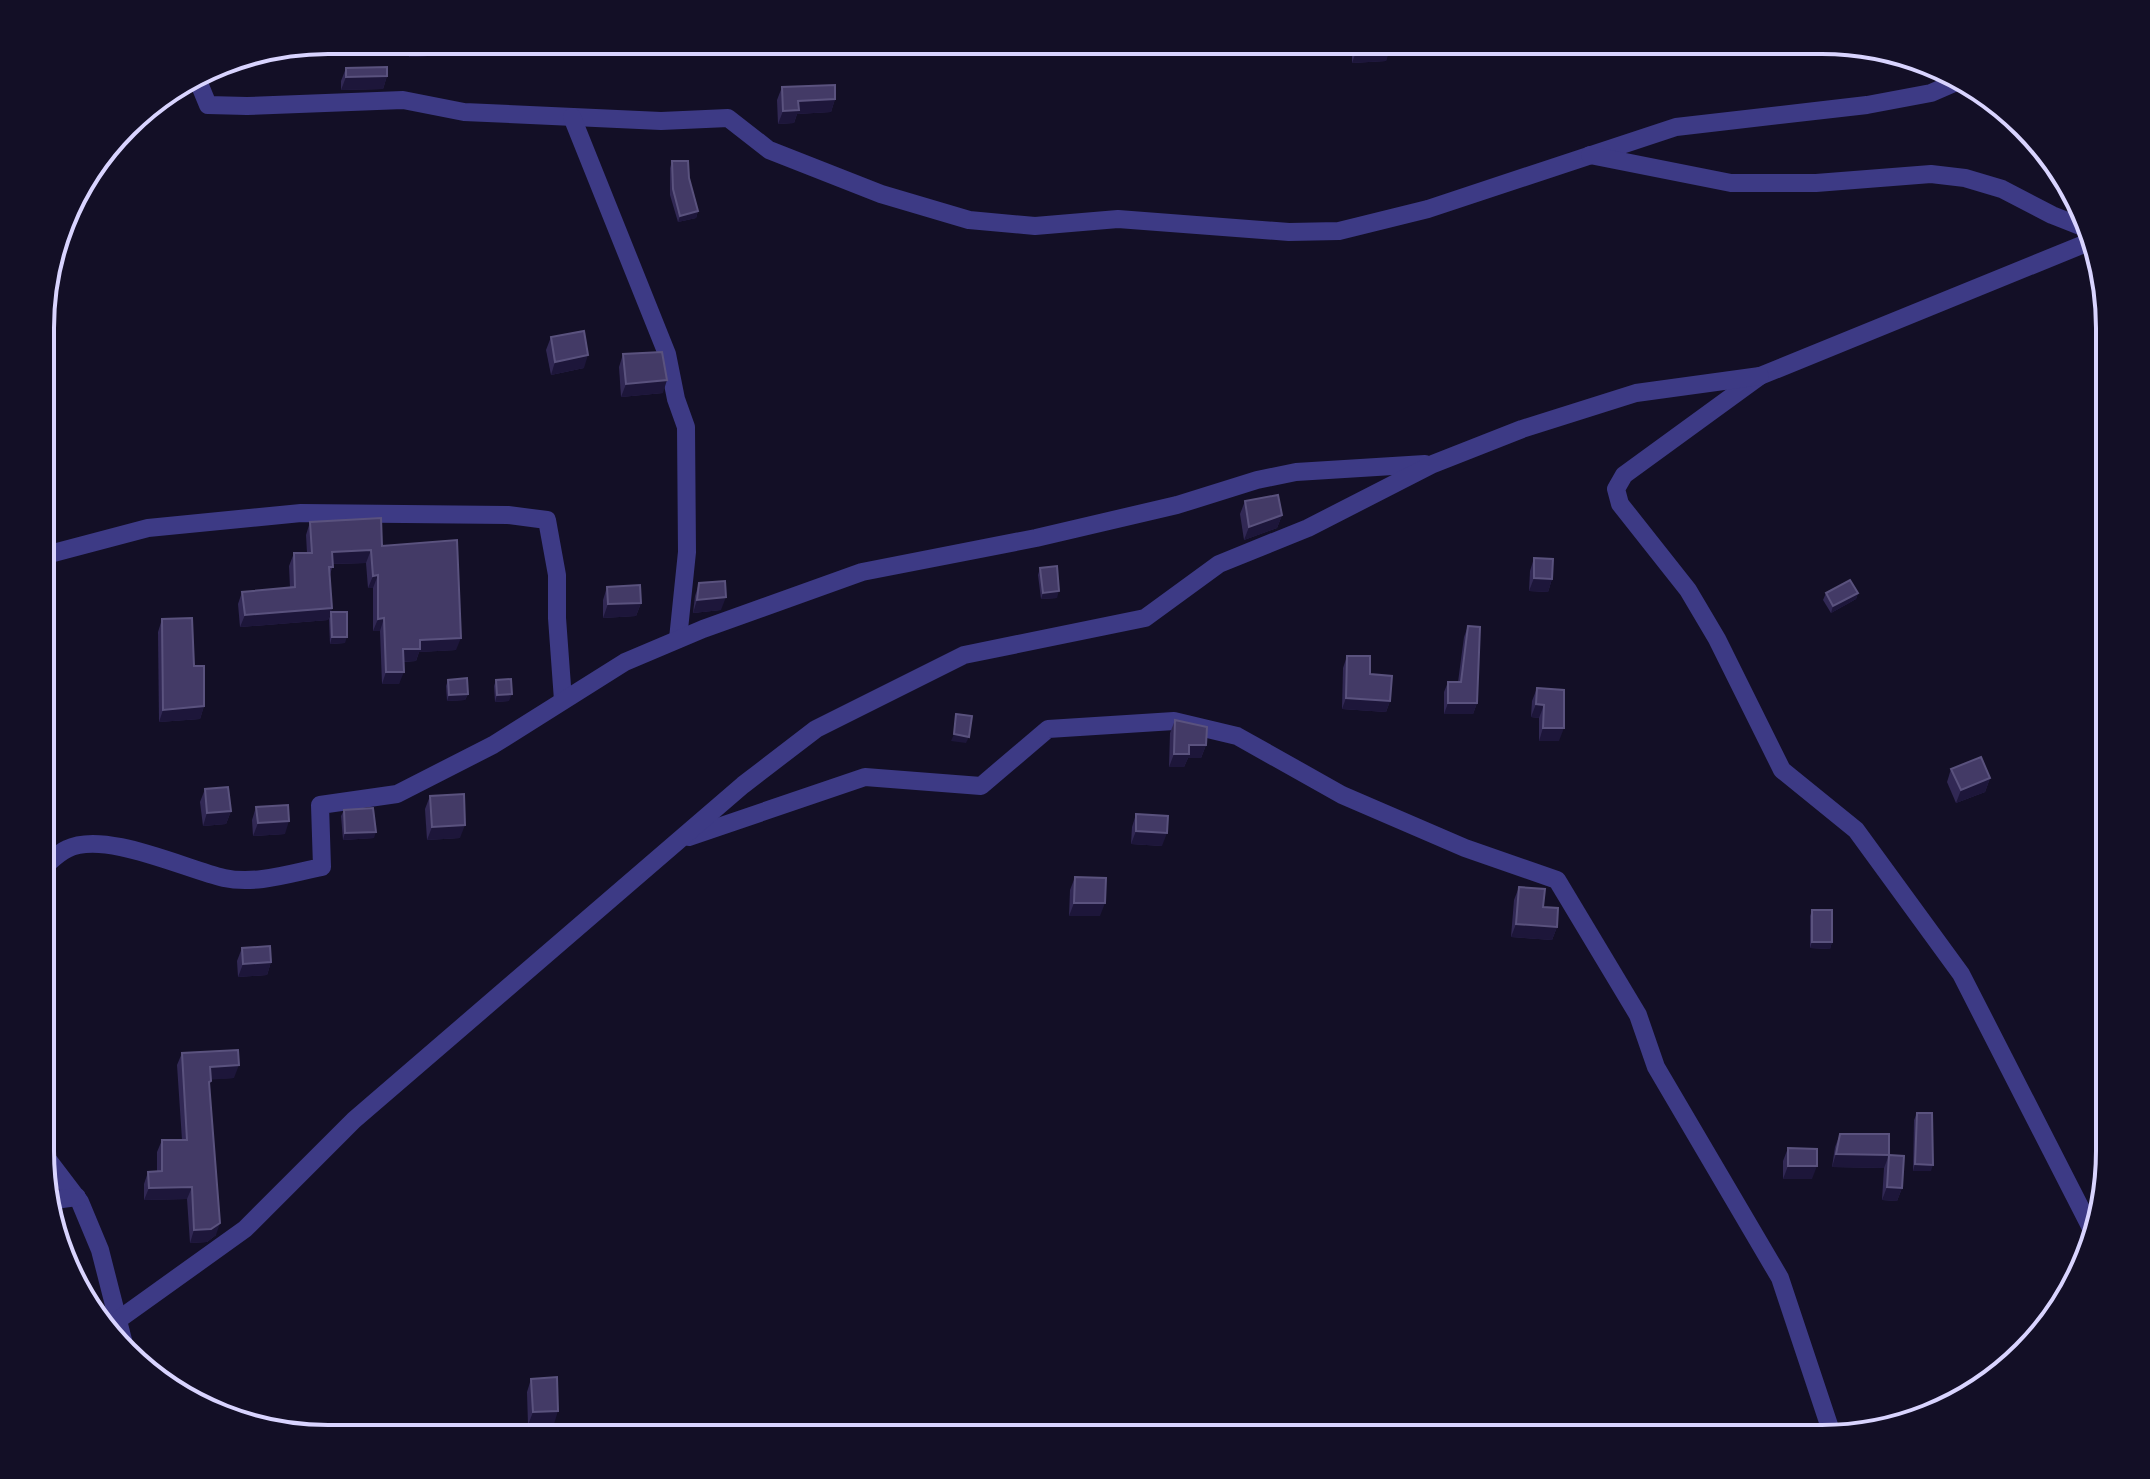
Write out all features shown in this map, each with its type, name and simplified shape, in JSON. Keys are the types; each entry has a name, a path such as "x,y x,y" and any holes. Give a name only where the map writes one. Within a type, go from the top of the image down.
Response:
{"street":[{"path":"200,86 208,105 403,100 464,112 661,121 728,118 769,150 881,194 969,220 1035,226 1118,219 1289,232 1339,231 1428,209 1676,127 1867,105 1931,93 1948,86"},
{"path":"572,117 667,354 676,399 686,427 687,552 678,639"},
{"path":"1588,155 1731,183 1816,183 1931,174 1965,178 2002,189 2075,224"},
{"path":"2082,245 1760,376 1624,475 1616,489 1620,504 1688,590 1717,639 1782,770 1856,830 1961,974 2087,1220"},
{"path":"116,1325 245,1229 354,1120 678,840 816,729 964,655 1145,618 1219,564 1308,528 1433,464 1522,429 1636,393 1760,376"},
{"path":"55,858 68,848 94,844 129,849 226,879 259,880 322,867 320,805 397,794 493,745 625,662 791,595 862,572 1036,538 1296,472 1433,464"},
{"path":"54,553 148,528 301,513 508,515 547,520 557,575 563,700"},
{"path":"678,840 865,777 981,786 1048,729 1174,721 1237,736 1342,795 1465,848 1557,880 1638,1015 1656,1067 1780,1278 1829,1425"},
{"path":"55,1169 77,1197 100,1250 114,1322"},
{"path":"58,1199 77,1197"}],"building":[{"path":"387,67 387,76 346,77 346,68"},
{"path":"835,85 835,99 798,101 799,110 783,111 782,87"},
{"path":"672,161 688,161 698,211 680,216 673,189"},
{"path":"584,331 588,355 555,362 551,337"},
{"path":"662,352 667,380 626,384 623,354"},
{"path":"1278,495 1282,515 1249,527 1245,501"},
{"path":"381,518 382,546 457,540 461,638 420,640 420,649 403,649 404,672 386,672 384,618 378,619 378,575 373,576 371,550 332,552 333,567 329,567 332,608 245,615 242,592 295,587 294,553 312,553 310,522"},
{"path":"1534,558 1553,559 1552,579 1534,578"},
{"path":"1057,566 1059,591 1043,593 1040,568"},
{"path":"1850,580 1858,593 1833,606 1826,593"},
{"path":"725,581 726,597 697,600 699,583"},
{"path":"640,585 641,603 608,604 607,587"},
{"path":"331,612 347,612 347,637 332,637"},
{"path":"192,618 194,666 204,666 204,706 163,710 162,619"},
{"path":"1468,626 1480,627 1477,703 1448,703 1448,682 1461,682"},
{"path":"1347,656 1370,656 1370,674 1392,676 1390,701 1346,698"},
{"path":"467,678 468,694 449,695 448,680"},
{"path":"511,679 512,694 497,695 496,680"},
{"path":"1537,688 1564,690 1564,728 1543,728 1544,705 1536,704"},
{"path":"956,714 972,716 969,737 954,734"},
{"path":"1175,720 1207,727 1206,745 1189,745 1189,754 1174,754"},
{"path":"1981,757 1990,778 1961,790 1951,769"},
{"path":"228,787 231,811 207,813 205,789"},
{"path":"464,794 465,825 432,827 430,796"},
{"path":"288,805 289,821 258,823 256,807"},
{"path":"373,808 376,832 345,833 344,810"},
{"path":"1136,814 1168,816 1167,833 1136,831"},
{"path":"1075,877 1106,878 1105,903 1074,903"},
{"path":"1519,887 1545,889 1543,907 1558,908 1557,927 1516,924"},
{"path":"1812,910 1832,910 1832,942 1812,942"},
{"path":"270,946 271,962 243,964 242,948"},
{"path":"238,1050 239,1065 210,1067 220,1223 211,1229 194,1230 192,1187 149,1188 148,1172 162,1171 162,1140 187,1140 182,1053"},
{"path":"1917,1113 1932,1113 1933,1165 1915,1164"},
{"path":"1840,1134 1889,1134 1889,1155 1836,1154"},
{"path":"1788,1148 1817,1149 1817,1166 1788,1166"},
{"path":"1889,1155 1904,1156 1902,1188 1887,1187"},
{"path":"557,1377 558,1411 533,1412 531,1379"}]}
